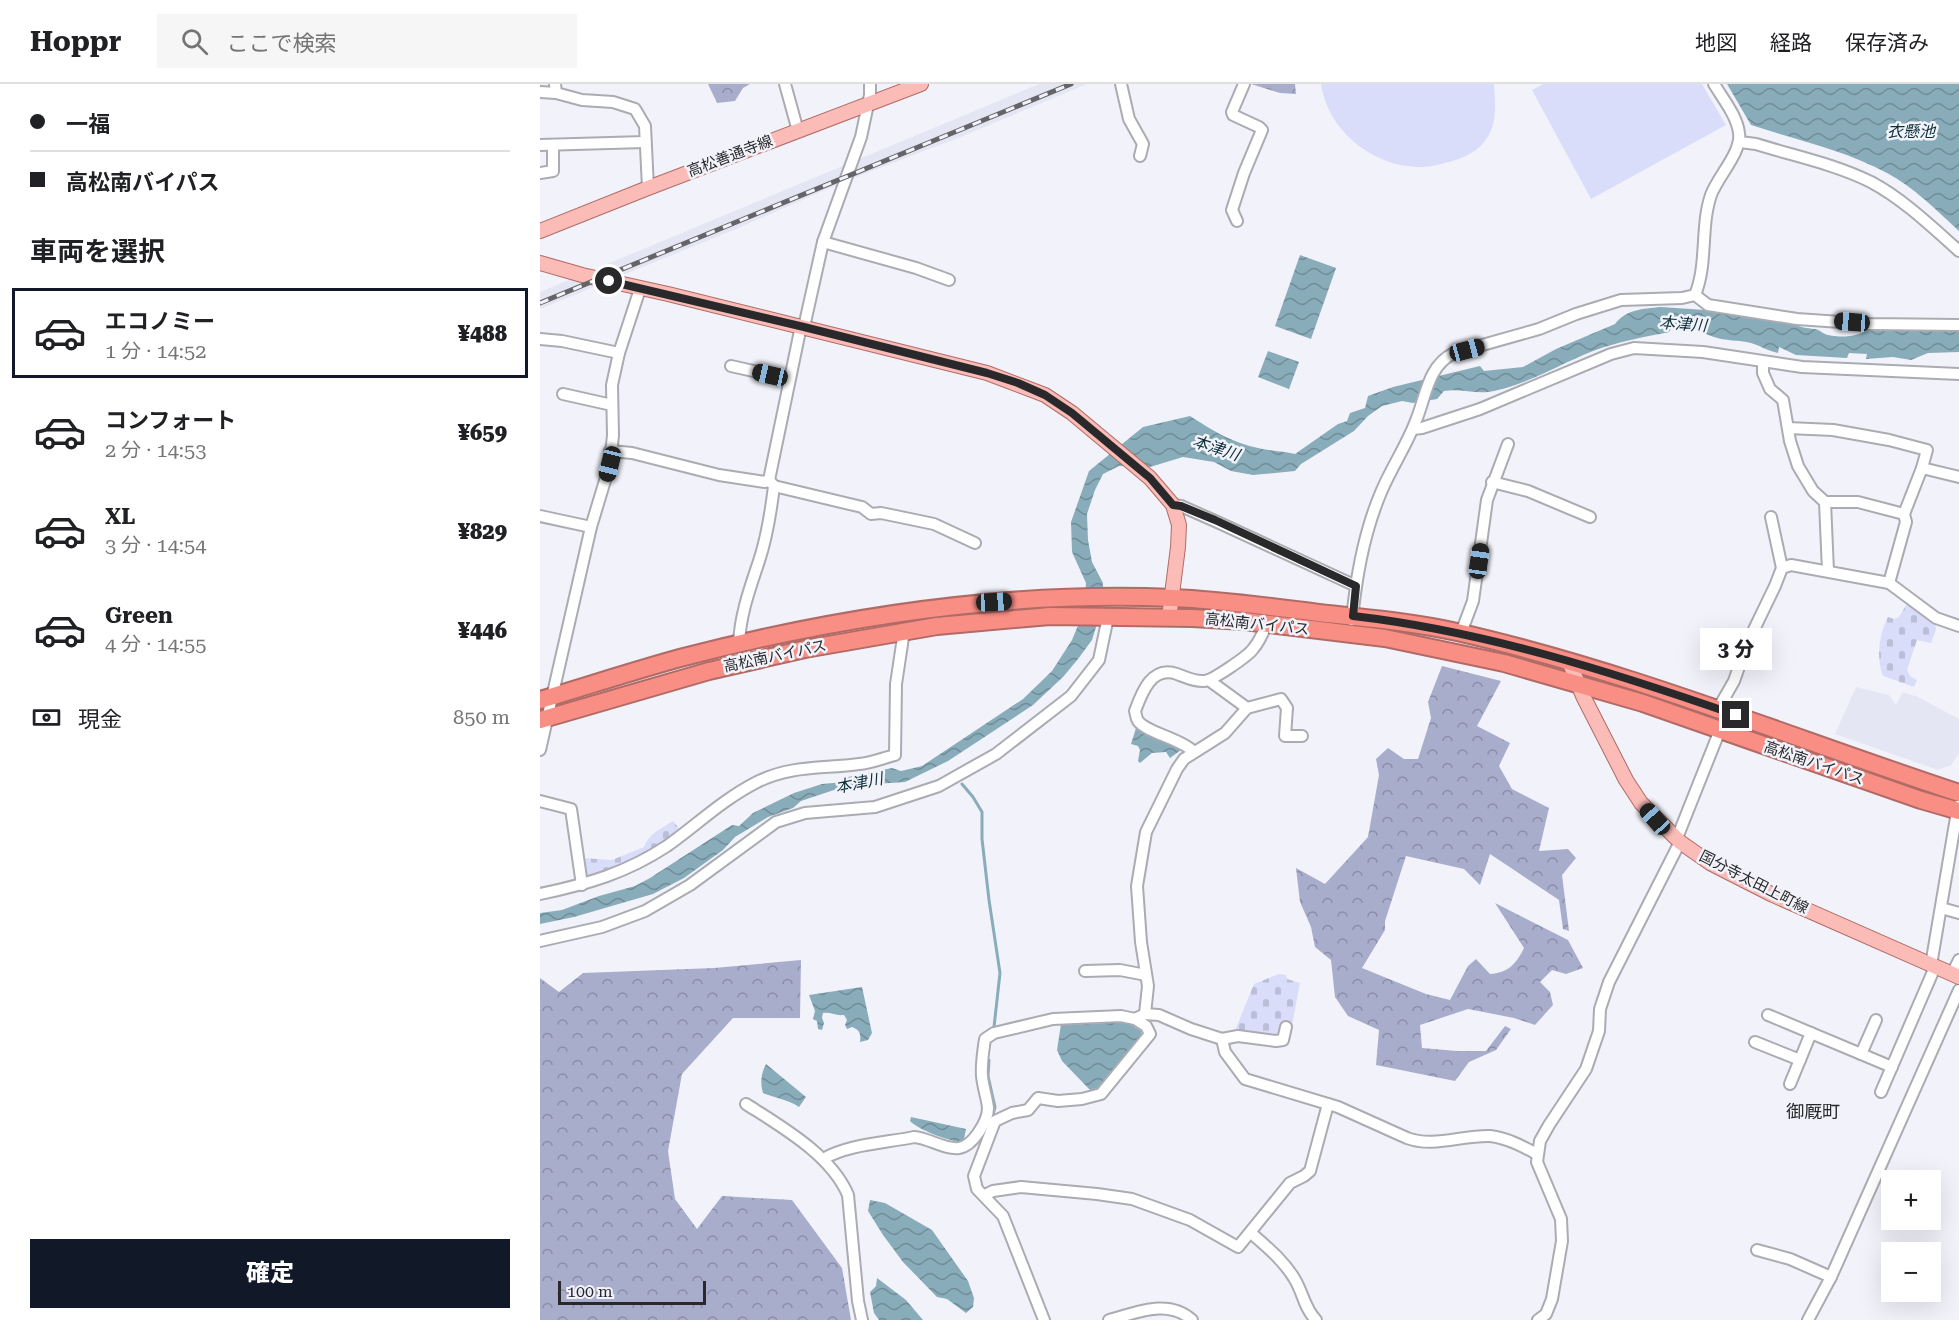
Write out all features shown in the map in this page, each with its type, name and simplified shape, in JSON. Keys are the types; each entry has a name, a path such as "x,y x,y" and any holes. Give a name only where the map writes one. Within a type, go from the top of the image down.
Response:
{"highway":[{"name":"高松南バイパス","path":"546,698 677,659 739,644 801,630 935,608 1059,598 1171,598 1274,606 1461,633 1569,661 1718,709 1959,792"},
{"name":"高松南バイパス","path":"544,719 709,671 805,649 937,626 1050,616 1244,621 1385,638 1504,663 1643,703 1921,801 1958,811"}],"main road":[{"name":"高松善通寺線","path":"540,231 921,84"},
{"path":"540,263 987,373 1045,395 1072,413 1150,478 1173,505 1179,525 1169,618"},
{"name":"国分寺太田上町線","path":"1569,661 1577,683 1626,780 1655,819 1679,840 1710,863 1773,895 1956,976"}],"street":[{"path":"785,84 798,130"},
{"path":"739,644 747,597 760,558 789,379 823,242 861,137 870,95 870,84"},
{"path":"1121,84 1129,119 1143,144 1140,156"},
{"path":"1237,221 1232,210 1262,130 1233,116 1232,112 1244,84"},
{"path":"1695,295 1703,257 1707,207 1712,191 1740,142 1737,124 1714,84"},
{"path":"540,93 555,89 582,100 613,102 635,109 645,126 648,188"},
{"path":"540,145 645,142"},
{"path":"1740,142 1756,144 1851,174 1872,183 1891,195 1959,251"},
{"path":"540,173 552,171 553,145"},
{"path":"823,242 916,268 949,280"},
{"path":"540,750 546,698 610,464 613,435 612,386 618,353 640,289"},
{"path":"1695,295 1708,305 1797,319 1870,324 1959,325"},
{"path":"1351,635 1356,586 1375,507 1415,424 1431,375 1445,357 1529,332 1621,300 1683,298 1695,295"},
{"path":"540,339 562,341 618,353"},
{"path":"1415,424 1422,428 1480,409 1611,354 1634,348 1703,352 1802,367 1959,374"},
{"path":"1763,362 1763,373 1770,389 1783,400 1797,466 1813,491 1826,502 1858,502 1904,514"},
{"path":"731,366 789,379"},
{"path":"563,394 612,405"},
{"path":"1788,428 1833,430 1927,450 1904,514 1906,522 1888,584"},
{"path":"1461,633 1473,602 1487,500 1508,444"},
{"path":"610,451 632,453 728,477 772,483 862,507 871,514 881,513 934,524 975,543"},
{"path":"1922,468 1959,477"},
{"path":"1492,482 1528,491 1590,517"},
{"path":"1826,502 1828,571"},
{"path":"1173,505 1215,520 1356,586"},
{"path":"540,516 591,527"},
{"path":"1718,709 1734,681 1753,629 1782,568 1771,518"},
{"path":"1782,568 1791,565 1888,584 1936,618 1959,626"},
{"path":"540,941 602,927 645,911 690,885 776,822 805,813 875,807 939,786 996,754 1071,696 1099,660 1108,617"},
{"path":"1194,752 1187,745 1138,721 1135,711 1150,679 1162,672 1173,672 1200,682 1210,681 1252,651 1266,625"},
{"path":"540,894 582,885 628,869 668,845 720,803 757,782 789,770 862,764 895,755 896,684 903,631"},
{"path":"1210,681 1247,708"},
{"path":"1044,1320 1003,1216 977,1189 974,1176 995,1121 1012,1113 1028,1110 1038,1098 1058,1101 1082,1099 1101,1094 1150,1034 1140,1016 1148,986 1137,886 1139,866 1146,832 1177,769 1194,752 1225,733 1247,708 1281,699 1287,708 1285,736 1302,736"},
{"path":"1538,1320 1546,1314 1552,1299 1562,1241 1561,1219 1540,1172 1537,1154 1540,1141 1586,1069 1599,1031 1600,1009 1609,982 1679,840 1720,730"},
{"path":"1881,1092 1933,966 1958,811 1959,792"},
{"path":"540,801 571,809 582,885"},
{"path":"1941,908 1959,913"},
{"path":"1956,976 1959,960"},
{"path":"1085,971 1120,970 1146,975"},
{"path":"1808,1320 1831,1277 1959,990"},
{"path":"823,1159 847,1149 914,1137 961,1148 971,1142 988,1111 982,1079 982,1062 986,1039 994,1033 1053,1019 1159,1015 1222,1039 1238,1036 1283,1040 1286,1027"},
{"path":"1768,1015 1892,1067"},
{"path":"1861,1054 1876,1020"},
{"path":"1790,1084 1811,1033"},
{"path":"1222,1039 1225,1052 1245,1079 1328,1104 1418,1142 1489,1136 1514,1141 1537,1154"},
{"path":"1755,1042 1800,1060"},
{"path":"746,1104 823,1159 841,1180 848,1195 858,1301 862,1320"},
{"path":"985,1195 993,1191 1022,1187 1132,1199 1190,1220 1238,1247 1290,1183 1310,1171 1328,1104"},
{"path":"1251,1233 1282,1261 1296,1280 1314,1320"},
{"path":"1757,1250 1790,1259 1831,1277"},
{"path":"1109,1320 1149,1309 1167,1308 1182,1311 1192,1320"}],"shaded area":[{"path":"1039,84 1087,84 963,136 846,181 736,229 540,309 540,292"},
{"path":"1856,687 1889,695 1896,705 1903,692 1918,697 1959,719 1959,753 1951,765 1938,770 1835,734"}],"green space":[{"path":"708,84 750,84 743,88 735,101 717,103"},
{"path":"1251,84 1295,84 1296,94 1280,93"},
{"path":"1321,84 1494,84 1493,125 1484,143 1466,156 1429,166 1404,166 1371,154 1356,144 1333,117 1325,101"},
{"path":"1543,84 1702,84 1726,125 1591,199 1532,90"},
{"path":"1908,602 1935,621 1936,629 1931,643 1917,640 1907,670 1910,676 1917,680 1914,687 1883,676 1879,654 1881,638 1888,617 1894,619 1899,617"},
{"path":"1442,666 1501,681 1477,726 1510,743 1499,766 1512,789 1549,808 1539,851 1568,849 1576,858 1562,875 1569,931 1563,929 1559,900 1490,854 1480,885 1464,869 1406,856 1385,921 1385,930 1362,968 1426,994 1450,1000 1468,966 1476,959 1490,974 1502,972 1511,967 1524,948 1495,903 1568,940 1583,968 1566,974 1552,970 1540,982 1550,992 1553,1005 1535,1025 1514,1018 1468,1009 1420,1025 1422,1048 1457,1051 1486,1051 1505,1026 1511,1029 1496,1050 1469,1062 1455,1081 1376,1065 1379,1030 1348,1016 1335,997 1331,960 1315,947 1311,927 1300,902 1296,868 1325,884 1368,837 1379,775 1376,759 1388,748 1404,759 1418,759 1431,718 1428,702"},
{"path":"673,821 681,831 661,846 585,882 583,858 612,860 644,847 652,835"},
{"path":"801,960 800,1018 733,1018 682,1074 668,1151 675,1199 697,1229 722,1196 792,1200 842,1268 851,1320 540,1320 540,978 559,992 583,973 714,968"},
{"path":"1279,974 1286,975 1287,979 1300,983 1289,1042 1234,1033 1254,984"}],"water":[{"name":"衣懸池","path":"1727,84 1959,84 1959,231 1916,192 1887,173 1837,152 1751,125"},
{"path":"1300,255 1336,268 1311,339 1275,326"},
{"name":"本津川","path":"1661,307 1705,310 1792,323 1839,336 1856,335 1870,328 1959,331 1959,352 1928,353 1911,360 1893,357 1866,359 1867,354 1849,353 1847,358 1796,355 1779,347 1778,353 1751,343 1718,338 1689,327 1673,325 1669,332 1602,348 1507,388 1488,392 1444,391 1437,399 1413,403 1402,401 1382,406 1368,416 1354,431 1301,464 1295,471 1253,475 1231,471 1214,462 1183,457 1150,467 1119,466 1103,474 1087,514 1092,562 1103,583 1101,611 1092,640 1063,677 1033,705 948,761 905,782 846,786 801,801 793,808 768,817 735,837 723,850 684,878 653,894 574,917 540,924 540,913 562,910 635,886 732,825 739,826 753,813 794,793 822,784 844,782 848,777 892,768 901,771 922,766 1023,699 1052,671 1072,640 1084,611 1086,583 1072,552 1071,522 1089,471 1143,427 1190,416 1240,443 1295,454 1338,424 1347,421 1350,413 1365,408 1368,396 1393,387 1480,366 1484,371 1523,367 1556,349 1615,324 1625,315 1641,309"},
{"path":"1268,351 1299,362 1289,389 1258,377"},
{"path":"1136,728 1177,746 1181,750 1170,758 1166,752 1152,753 1140,763 1138,761 1140,750 1138,746 1131,744"},
{"path":"862,987 872,1033 868,1040 860,1042 858,1031 852,1027 847,1029 845,1025 847,1020 844,1015 823,1013 822,1030 818,1029 817,1021 813,1019 815,1011 809,995"},
{"path":"1123,1022 1141,1031 1142,1036 1100,1087 1097,1090 1090,1090 1062,1061 1057,1050 1061,1024"},
{"path":"766,1064 806,1097 799,1107 763,1093 762,1078"},
{"path":"911,1117 966,1129 964,1139 961,1142 955,1141 934,1134 914,1124 910,1121"},
{"path":"870,1200 885,1203 932,1230 968,1281 974,1298 973,1307 966,1313 947,1299 937,1297 903,1262 868,1211"},
{"path":"877,1278 906,1300 923,1320 879,1320 874,1313 870,1292 876,1286"}],"waterway":[{"path":"962,784 982,812 982,839 1000,973 994,1027"},
{"path":"989,1060 988,1076 995,1107 992,1118"}],"railway":[{"path":"540,303 1071,84"}],"district":[{"name":"御厩町","path":"1813,1111"}],"route":[{"path":"609,281 804,327 987,373 1018,383 1045,395 1072,413 1150,478 1173,505 1215,520 1356,586 1353,616 1455,632 1569,661 1736,715"}]}
